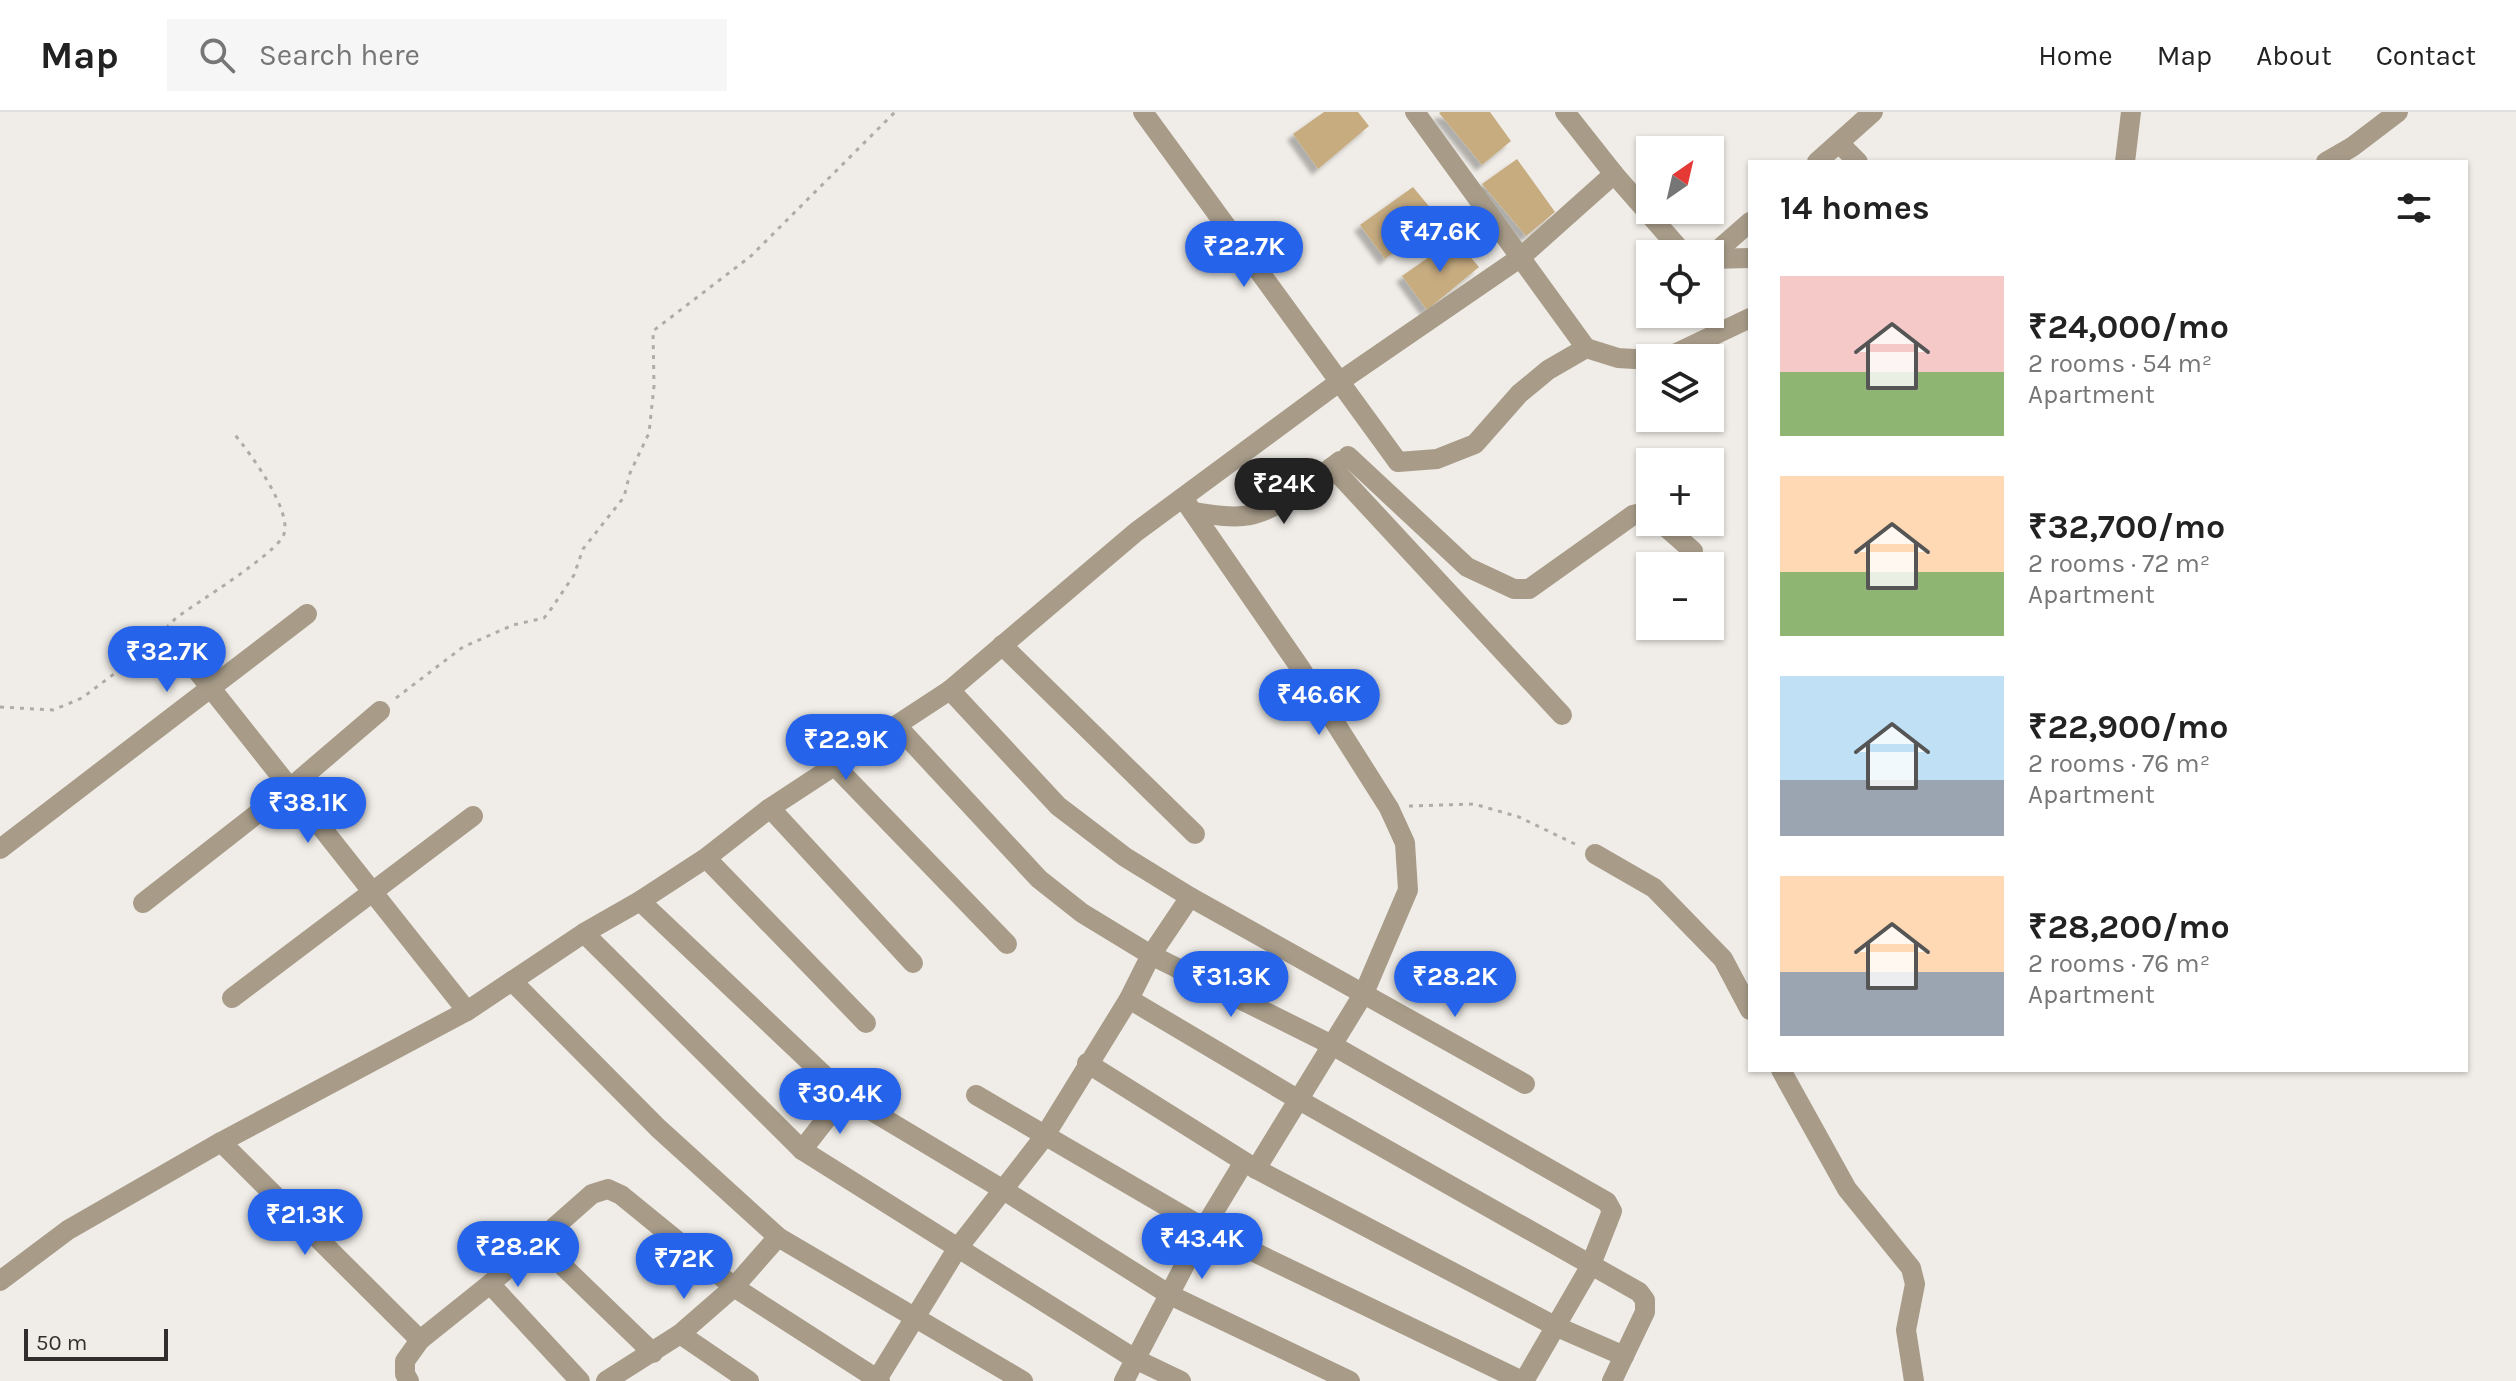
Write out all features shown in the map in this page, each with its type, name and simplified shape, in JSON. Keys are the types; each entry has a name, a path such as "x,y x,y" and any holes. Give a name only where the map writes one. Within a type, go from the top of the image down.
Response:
{"street":[{"path":"1143,112 1398,462 1437,459 1475,444 1519,394 1548,370 1586,348"},
{"path":"1415,112 1586,348 1618,358 1636,359"},
{"path":"1565,112 1672,240"},
{"path":"1819,160 1873,112"},
{"path":"2125,160 2131,112"},
{"path":"2329,160 2398,112"},
{"path":"1839,143 1856,160"},
{"path":"0,1281 68,1230 221,1142 467,1011 584,933 706,858 833,764 950,690 1136,532 1188,505 1339,382 1521,257 1614,174"},
{"path":"1724,245 1748,224"},
{"path":"1724,258 1748,258"},
{"path":"1695,344 1748,319"},
{"path":"1188,505 1226,517 1266,511 1344,459"},
{"path":"1344,459 1467,567 1514,589 1529,589 1636,514"},
{"path":"1344,459 1562,715"},
{"path":"1124,1381 1204,1228 1299,1100 1364,993 1408,890 1405,843 1389,808 1301,669 1188,505"},
{"path":"1676,536 1693,551"},
{"path":"0,849 307,614"},
{"path":"1002,645 1195,834"},
{"path":"183,653 467,1011"},
{"path":"950,690 1058,806 1125,857 1190,897 1525,1084"},
{"path":"143,903 290,788 380,711"},
{"path":"897,726 1059,897 1151,955 1332,1045 1607,1202 1612,1211 1590,1267 1523,1381 1204,1228 976,1095"},
{"path":"833,764 1007,944"},
{"path":"770,808 913,963"},
{"path":"232,998 473,816"},
{"path":"1595,854 1654,888 1723,959 1748,1006"},
{"path":"706,858 866,1023"},
{"path":"409,1381 405,1374 405,1361 420,1340 490,1284 592,1194 608,1189 621,1195 734,1287 878,1380 957,1249 1044,1137 1129,999 1151,955 1190,897"},
{"path":"640,901 845,1095 1170,1295 1350,1381"},
{"path":"584,933 802,1150 1135,1359 1181,1381"},
{"path":"512,981 658,1128 778,1237 1023,1381"},
{"path":"1129,999 1299,1100 1639,1292 1645,1300 1645,1312 1612,1381"},
{"path":"1087,1063 1250,1165 1555,1326 1624,1356"},
{"path":"1782,1072 1847,1189 1911,1268 1915,1284 1906,1330 1914,1381"},
{"path":"802,1150 845,1095"},
{"path":"221,1142 420,1340"},
{"path":"615,1379 680,1334 734,1287 778,1237"},
{"path":"537,1241 653,1353"},
{"path":"490,1284 580,1381"},
{"path":"680,1334 749,1381"}],"path":[{"path":"380,711 463,647 513,625 544,618 574,575 583,549 624,497 630,473 649,433 654,386 653,331 751,256 895,112"},
{"path":"0,707 53,710 82,698 167,634 168,626 176,618 260,559 284,537 286,525 274,494 257,461 235,435"},
{"path":"167,634 183,653"},
{"path":"1389,808 1474,804 1519,817 1595,854"}],"building":[{"path":"1324,112 1358,112 1369,126 1318,169 1293,134"},
{"path":"1441,112 1490,112 1511,141 1482,165"},
{"path":"1517,159 1555,212 1526,236 1482,184"},
{"path":"1413,187 1437,216 1385,259 1360,225"},
{"path":"1455,239 1479,267 1427,310 1402,276"}]}
